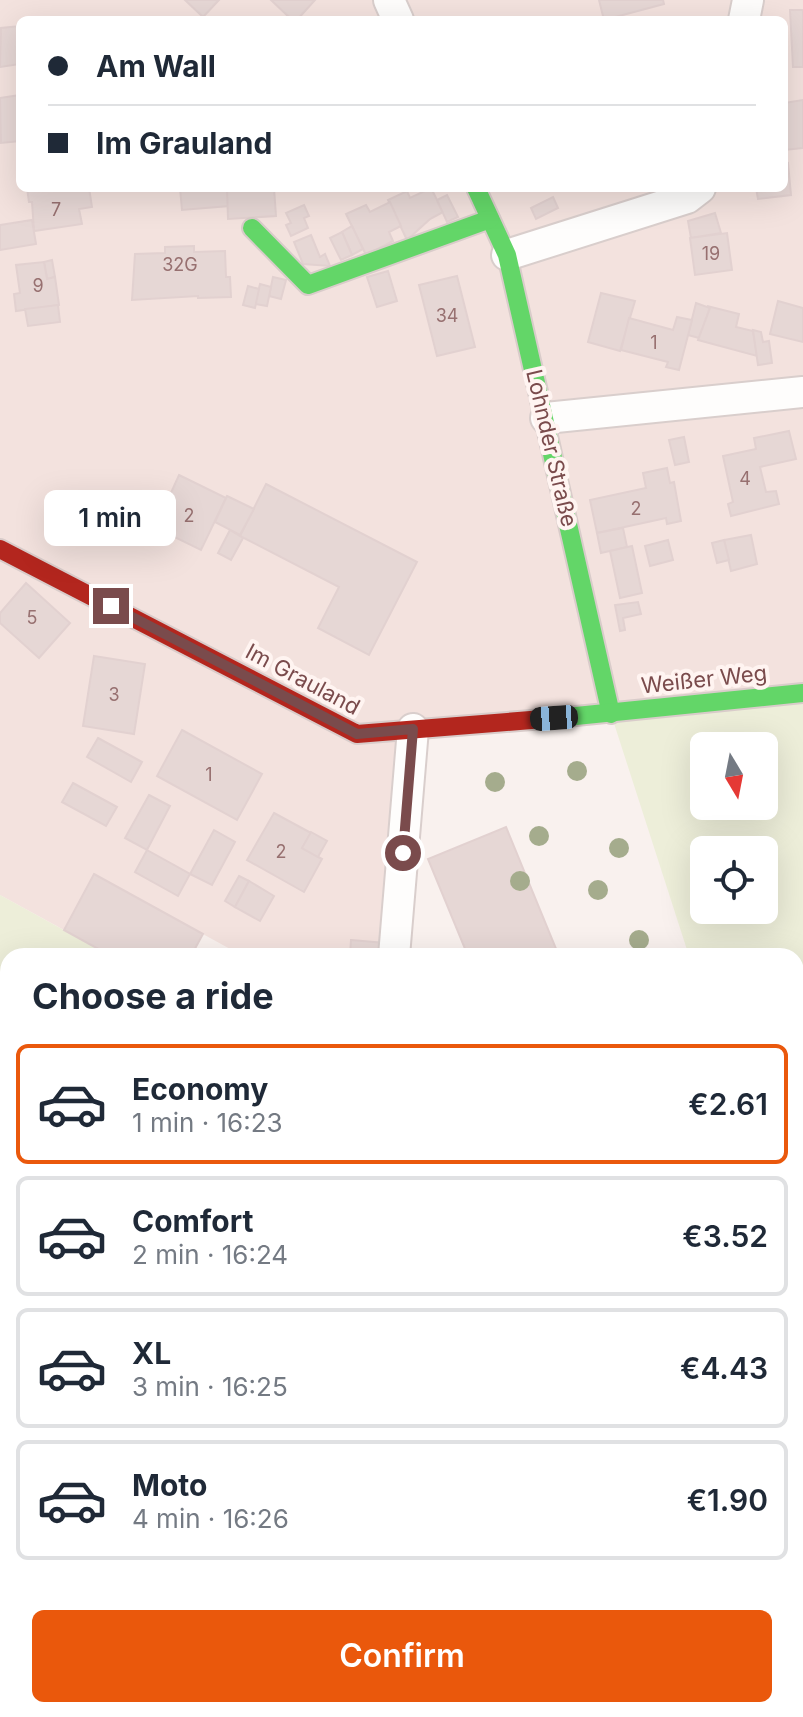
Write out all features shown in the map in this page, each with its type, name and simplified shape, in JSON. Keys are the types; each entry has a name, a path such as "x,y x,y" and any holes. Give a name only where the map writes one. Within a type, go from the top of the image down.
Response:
{"street":[{"name":"Lohnder Straße","path":"478,192 507,255 611,714"},
{"path":"507,255 687,198 695,192"},
{"path":"252,228 308,285 490,219"},
{"path":"546,418 803,392"},
{"name":"Im Grauland","path":"0,549 357,734 611,714"},
{"name":"Weißer Weg","path":"611,714 803,693"},
{"path":"395,948 413,729"}],"shaded area":[{"path":"0,0 803,0 803,693 413,729 395,948 228,948 95,875 64,930 0,895"}],"green space":[{"path":"803,693 803,948 686,948 611,714"},
{"path":"0,895 96,948 0,948"}],"building":[{"path":"185,0 219,0 204,16"},
{"path":"271,0 315,0 301,16 288,16"},
{"path":"599,0 663,0 664,4 619,16 603,16"},
{"path":"790,10 803,10 803,67 793,67"},
{"path":"16,26 16,65 0,67 1,28"},
{"path":"16,96 16,141 1,143 0,98"},
{"path":"803,100 803,148 788,150 788,102"},
{"path":"788,163 791,195 758,199 757,192 788,192"},
{"path":"28,192 90,192 92,207 79,209 82,224 34,231 32,202 29,202"},
{"path":"180,192 227,192 229,206 182,210"},
{"path":"227,192 274,192 276,216 228,219"},
{"path":"405,192 410,198 423,192 433,192 443,212 430,219 407,240 388,200"},
{"path":"447,195 458,217 447,222 437,200"},
{"path":"553,197 558,208 536,219 531,208"},
{"path":"390,202 401,226 389,232 393,241 366,255 346,214 366,205 370,212"},
{"path":"304,205 309,216 304,218 308,228 291,236 286,225 291,223 286,213"},
{"path":"715,213 721,233 691,238 688,221"},
{"path":"32,220 36,244 0,250 0,225"},
{"path":"352,226 363,249 352,255 342,232"},
{"path":"342,232 352,255 341,260 330,238"},
{"path":"727,233 732,270 695,275 690,238"},
{"path":"311,235 320,257 325,254 330,266 303,264 294,242"},
{"path":"194,246 194,252 225,251 231,297 132,300 135,254 165,253 165,247"},
{"path":"52,260 55,277 47,279 44,262"},
{"path":"44,262 47,279 55,277 59,305 16,311 14,294 20,293 16,265"},
{"path":"388,271 397,301 377,307 367,277"},
{"path":"457,276 475,347 437,356 419,285"},
{"path":"273,277 286,280 281,299 269,296"},
{"path":"260,284 271,287 267,306 255,304"},
{"path":"248,286 259,289 255,308 243,305"},
{"path":"601,293 635,301 620,351 588,342"},
{"path":"778,301 803,308 803,342 770,334"},
{"path":"696,303 710,308 699,338 688,335"},
{"path":"58,305 60,322 28,326 25,309"},
{"path":"707,306 739,314 736,327 753,331 757,356 698,340 710,308"},
{"path":"677,317 692,320 679,370 666,367 668,362 621,350 629,318 673,330"},
{"path":"753,330 761,332 763,342 769,341 772,363 758,365"},
{"path":"789,431 796,459 760,467 766,492 776,491 779,504 731,516 728,504 733,502 723,456 756,449 754,438"},
{"path":"684,437 689,462 675,465 669,440"},
{"path":"667,468 670,483 674,482 681,521 667,524 666,518 597,533 590,500 646,488 643,473"},
{"path":"179,475 226,498 201,550 154,527 163,500 170,495"},
{"path":"266,484 417,562 369,655 318,628 339,587 240,536"},
{"path":"227,496 254,509 240,535 215,522"},
{"path":"623,528 627,547 601,553 597,533"},
{"path":"230,530 243,538 231,560 218,553"},
{"path":"751,535 757,564 731,571 724,540"},
{"path":"668,540 673,560 650,566 645,546"},
{"path":"724,540 729,560 717,563 712,543"},
{"path":"632,546 642,593 620,598 610,551"},
{"path":"26,583 70,623 39,658 0,623 0,613"},
{"path":"638,602 641,614 623,618 625,630 620,631 615,605"},
{"path":"94,656 145,664 134,734 83,726"},
{"path":"182,730 262,774 237,820 157,776"},
{"path":"98,738 142,762 131,782 87,757"},
{"path":"73,783 117,807 106,826 62,802"},
{"path":"149,795 170,806 147,850 125,838"},
{"path":"274,813 311,833 302,848 322,859 304,892 247,860"},
{"path":"506,827 556,948 465,948 428,859"},
{"path":"214,830 235,842 212,885 190,874"},
{"path":"311,832 327,841 318,857 302,848"},
{"path":"147,850 190,874 178,896 135,872"},
{"path":"94,874 203,934 195,948 97,948 64,930"},
{"path":"239,876 249,881 235,907 225,901"},
{"path":"249,881 274,896 260,921 235,907"},
{"path":"351,940 385,943 385,948 350,948"}],"traffic: fast":[{"path":"478,192 507,255 611,714"},
{"path":"252,228 308,285 490,219"},
{"path":"556,718 803,693"}],"traffic: jam":[{"path":"0,549 357,734 556,718"}],"route":[{"path":"111,606 357,734 413,729 403,853"}]}
